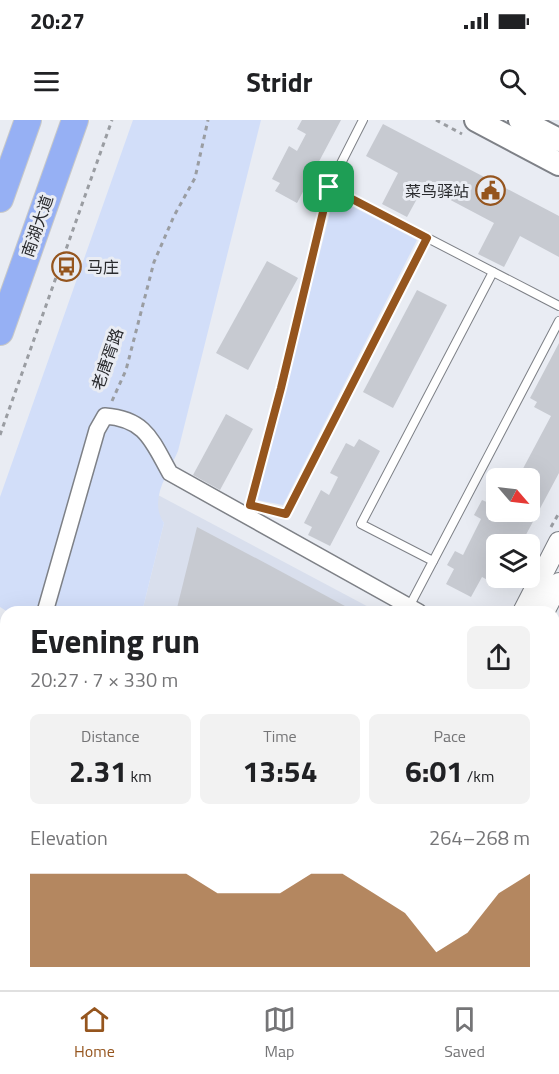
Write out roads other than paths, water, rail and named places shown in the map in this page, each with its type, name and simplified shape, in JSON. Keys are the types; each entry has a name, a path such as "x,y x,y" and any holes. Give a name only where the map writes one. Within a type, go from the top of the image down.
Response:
{"highway":[{"path":"0,199 28,120"},
{"name":"南湖大道","path":"0,332 75,120"}],"main road":[{"path":"476,120 559,164"},
{"path":"520,120 559,140"}],"street":[{"name":"老唐胥路","path":"47,606 97,430 105,416 122,417 135,423 151,439 170,473 248,511"},
{"path":"248,511 409,606"},
{"path":"525,606 559,542"},
{"path":"547,606 559,583"}],"lane":[{"path":"363,120 329,187 281,388 248,511 286,514 427,238"},
{"path":"329,187 559,306"},
{"path":"433,561 361,524 494,272"},
{"path":"415,606 433,561 559,321"}],"place":[{"name":"菜鸟驿站","path":"490,191"},
{"name":"马庄","path":"66,267"}]}
